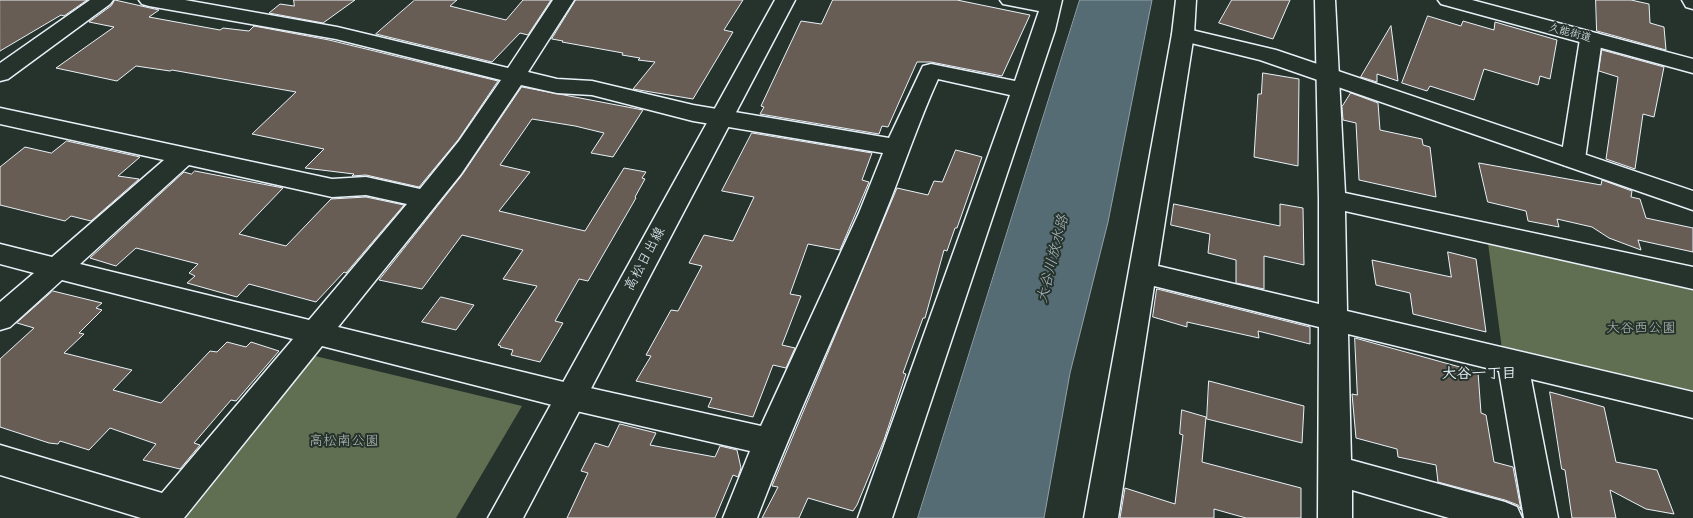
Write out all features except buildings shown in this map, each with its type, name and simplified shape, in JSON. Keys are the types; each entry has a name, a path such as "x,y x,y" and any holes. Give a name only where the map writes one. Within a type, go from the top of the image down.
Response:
{"street":[{"path":"0,74 103,0"},
{"path":"149,0 329,31 417,54 514,74 558,86 592,88 693,113 897,147"},
{"path":"0,460 169,511 452,170 564,0"},
{"name":"高松日出線","path":"505,518 572,397 720,117 785,0"},
{"path":"875,518 1051,4 1010,0"},
{"path":"1101,518 1183,34 1186,0"},
{"path":"1325,0 1332,199 1334,518"},
{"name":"久能街道","path":"1448,0 1693,66"},
{"path":"1183,34 1268,55 1693,201"},
{"path":"1573,159 1592,39"},
{"path":"740,518 770,442 872,213 897,147 931,71 1022,90"},
{"path":"0,116 332,188 366,186 426,199"},
{"path":"0,319 184,156"},
{"path":"1332,199 1693,278"},
{"path":"0,254 572,397 770,442"},
{"path":"1143,273 1693,405"},
{"path":"1513,362 1541,518"},
{"path":"1335,471 1505,518"}],"green space":[{"name":"大谷西公園","path":"1488,243 1693,287 1693,393 1502,349"},
{"name":"高松南公園","path":"315,356 522,406 456,518 186,518"}],"water":[{"name":"大谷川放水路","path":"1080,0 1152,0 1108,222 1070,373 1044,518 918,518"}],"district":[{"name":"大谷一丁目","path":"1479,374"}]}
